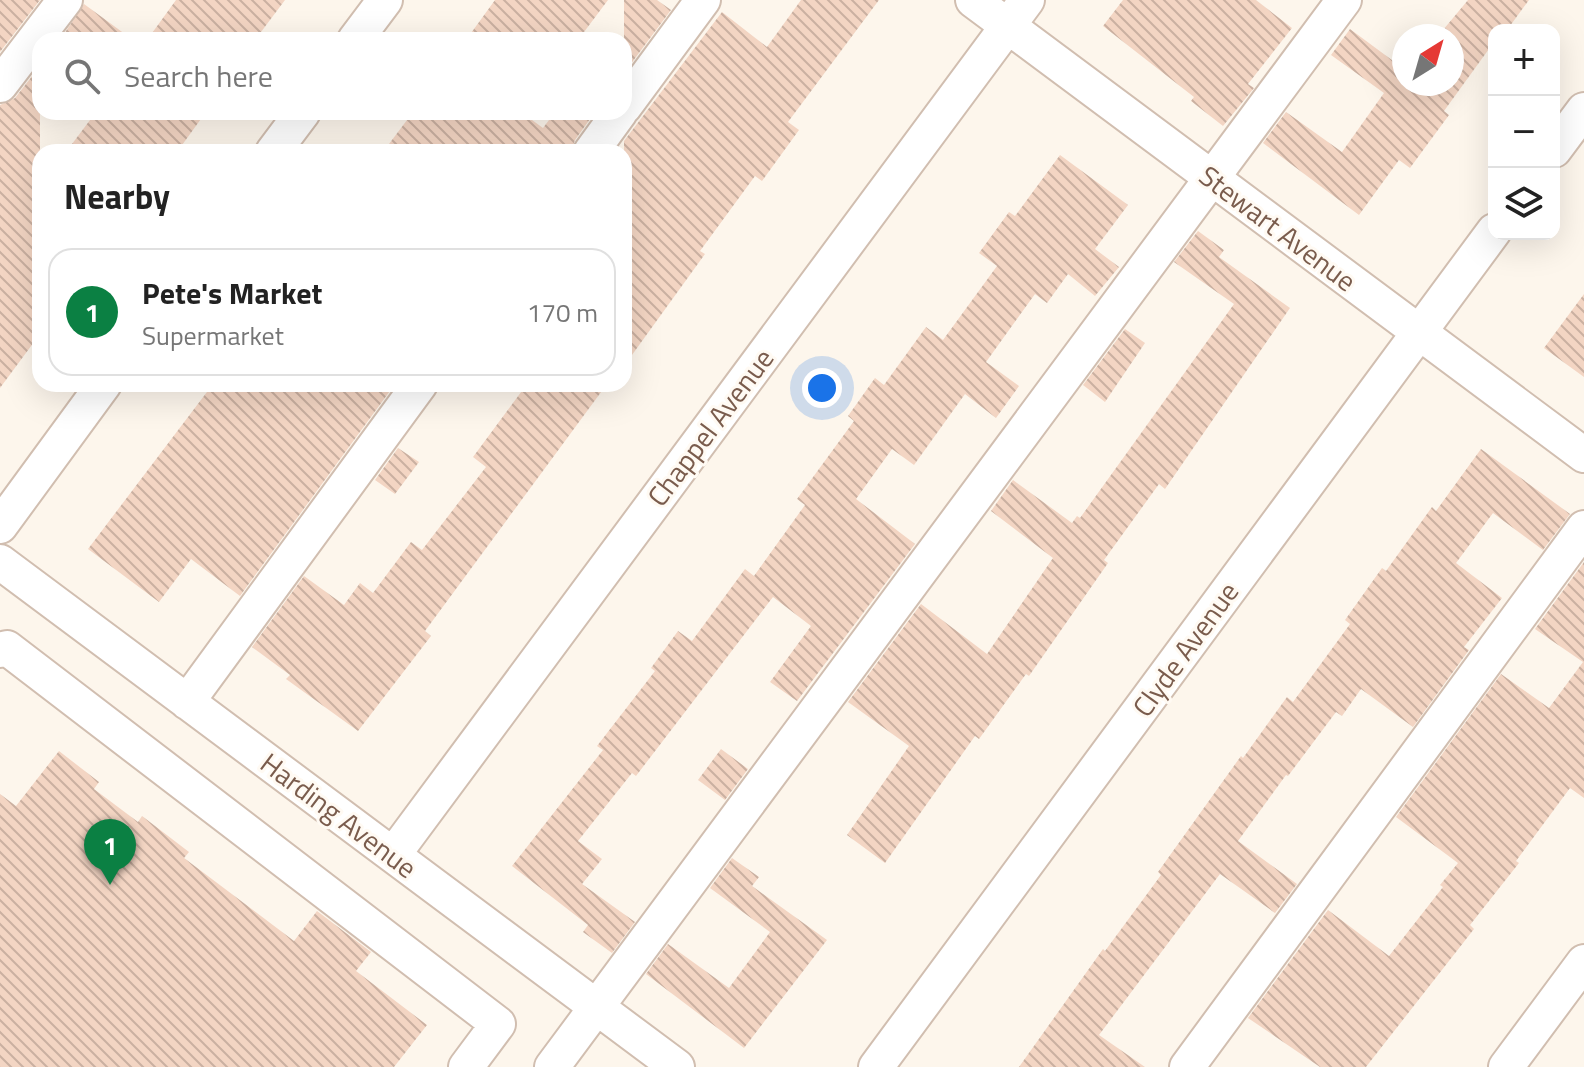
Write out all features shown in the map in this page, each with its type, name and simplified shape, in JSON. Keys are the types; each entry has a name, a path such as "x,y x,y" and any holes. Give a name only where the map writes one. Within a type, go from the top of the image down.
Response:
{"street":[{"path":"41,32 65,0"},
{"path":"361,32 385,0"},
{"path":"632,96 703,0"},
{"name":"Stewart Avenue","path":"973,0 1017,13 1212,178 1584,455"},
{"path":"552,1067 1344,0"},
{"name":"Chappel Avenue","path":"393,855 1017,13"},
{"path":"0,85 32,43"},
{"path":"1560,142 1584,110"},
{"path":"279,144 297,120"},
{"path":"597,144 614,120"},
{"name":"Clyde Avenue","path":"876,1067 1488,239"},
{"path":"0,526 98,392"},
{"path":"187,702 414,392"},
{"path":"1187,1067 1584,528"},
{"name":"Harding Avenue","path":"0,562 677,1067"},
{"path":"0,650 7,648 498,1024 466,1067"},
{"path":"1506,1067 1584,962"}],"building":[{"path":"0,0 40,0 0,52"},
{"path":"176,0 285,0 261,32 153,32"},
{"path":"495,0 608,0 584,32 472,32"},
{"path":"624,0 657,0 671,10 632,62 632,32 624,32"},
{"path":"801,0 879,0 788,122 799,130 762,181 755,176 700,251 705,254 632,355 632,144 624,144 624,141 722,12 767,47"},
{"path":"1123,0 1256,0 1292,28 1248,84 1254,88 1223,126 1191,101 1194,97 1103,26"},
{"path":"1468,0 1529,0 1511,24 1488,24 1488,50 1464,83 1464,24 1448,24"},
{"path":"84,4 122,32 65,32"},
{"path":"1350,29 1392,60 1392,96 1455,96 1444,111 1449,115 1410,168 1399,160 1359,215 1263,143 1286,112 1342,152 1384,93 1331,55"},
{"path":"32,76 32,120 40,120 40,144 32,144 32,345 0,388 0,105 15,98"},
{"path":"90,120 200,120 183,144 72,144"},
{"path":"407,120 532,120 543,128 549,120 589,120 574,144 389,144"},
{"path":"1060,155 1128,205 1095,249 1119,267 1095,296 1068,274 1047,303 1035,294 986,362 1019,386 996,418 965,394 914,465 892,449 856,499 915,544 797,701 770,682 811,626 773,597 636,776 632,773 578,841 602,859 582,884 635,922 612,953 583,932 588,925 512,866 603,750 597,746 655,671 651,668 678,631 692,641 745,569 754,576 805,505 797,499 854,421 848,416 875,378 884,385 926,327 943,340 997,266 979,253 1009,212 1015,216"},
{"path":"1198,231 1224,250 1219,257 1290,308 1165,489 1159,484 1104,560 1108,563 1029,676 1026,674 979,739 975,736 885,863 847,835 909,746 848,702 921,604 987,654 1053,558 991,511 1013,480 1072,523 1077,516 1080,518 1234,304 1174,262"},
{"path":"1584,294 1584,377 1544,348"},
{"path":"1125,329 1145,343 1105,402 1083,385"},
{"path":"207,392 389,392 240,596 191,559 159,602 88,549"},
{"path":"521,392 601,392 425,631 431,636 358,731 286,679 290,675 252,647 304,576 344,605 360,583 373,593 411,542 422,550 486,467 473,457"},
{"path":"398,448 419,462 395,494 375,480"},
{"path":"1481,449 1570,514 1543,550 1493,513 1456,563 1502,598 1464,647 1469,650 1413,727 1361,689 1342,716 1336,712 1286,775 1238,841 1297,884 1275,913 1220,874 1099,1035 1145,1067 1019,1067 1103,949 1105,951 1161,875 1158,872 1241,756 1243,758 1287,697 1293,702 1350,624 1345,620 1382,568 1386,571 1432,507 1436,511"},
{"path":"1584,562 1584,798 1570,788 1516,861 1519,863 1470,925 1474,929 1366,1067 1320,1067 1248,1018 1328,910 1389,956 1443,887 1440,885 1458,863 1396,817 1501,674 1549,708 1583,662 1535,629"},
{"path":"721,749 748,769 725,800 698,780"},
{"path":"59,751 99,782 94,789 138,822 142,816 189,852 184,858 294,941 317,911 371,952 356,971 427,1025 394,1067 0,1067 0,794 16,806"},
{"path":"732,858 759,877 752,886 827,940 744,1048 646,974 668,944 729,988 770,932 710,888"}],"place":[{"name":"Pete's Market","path":"110,885"}]}
